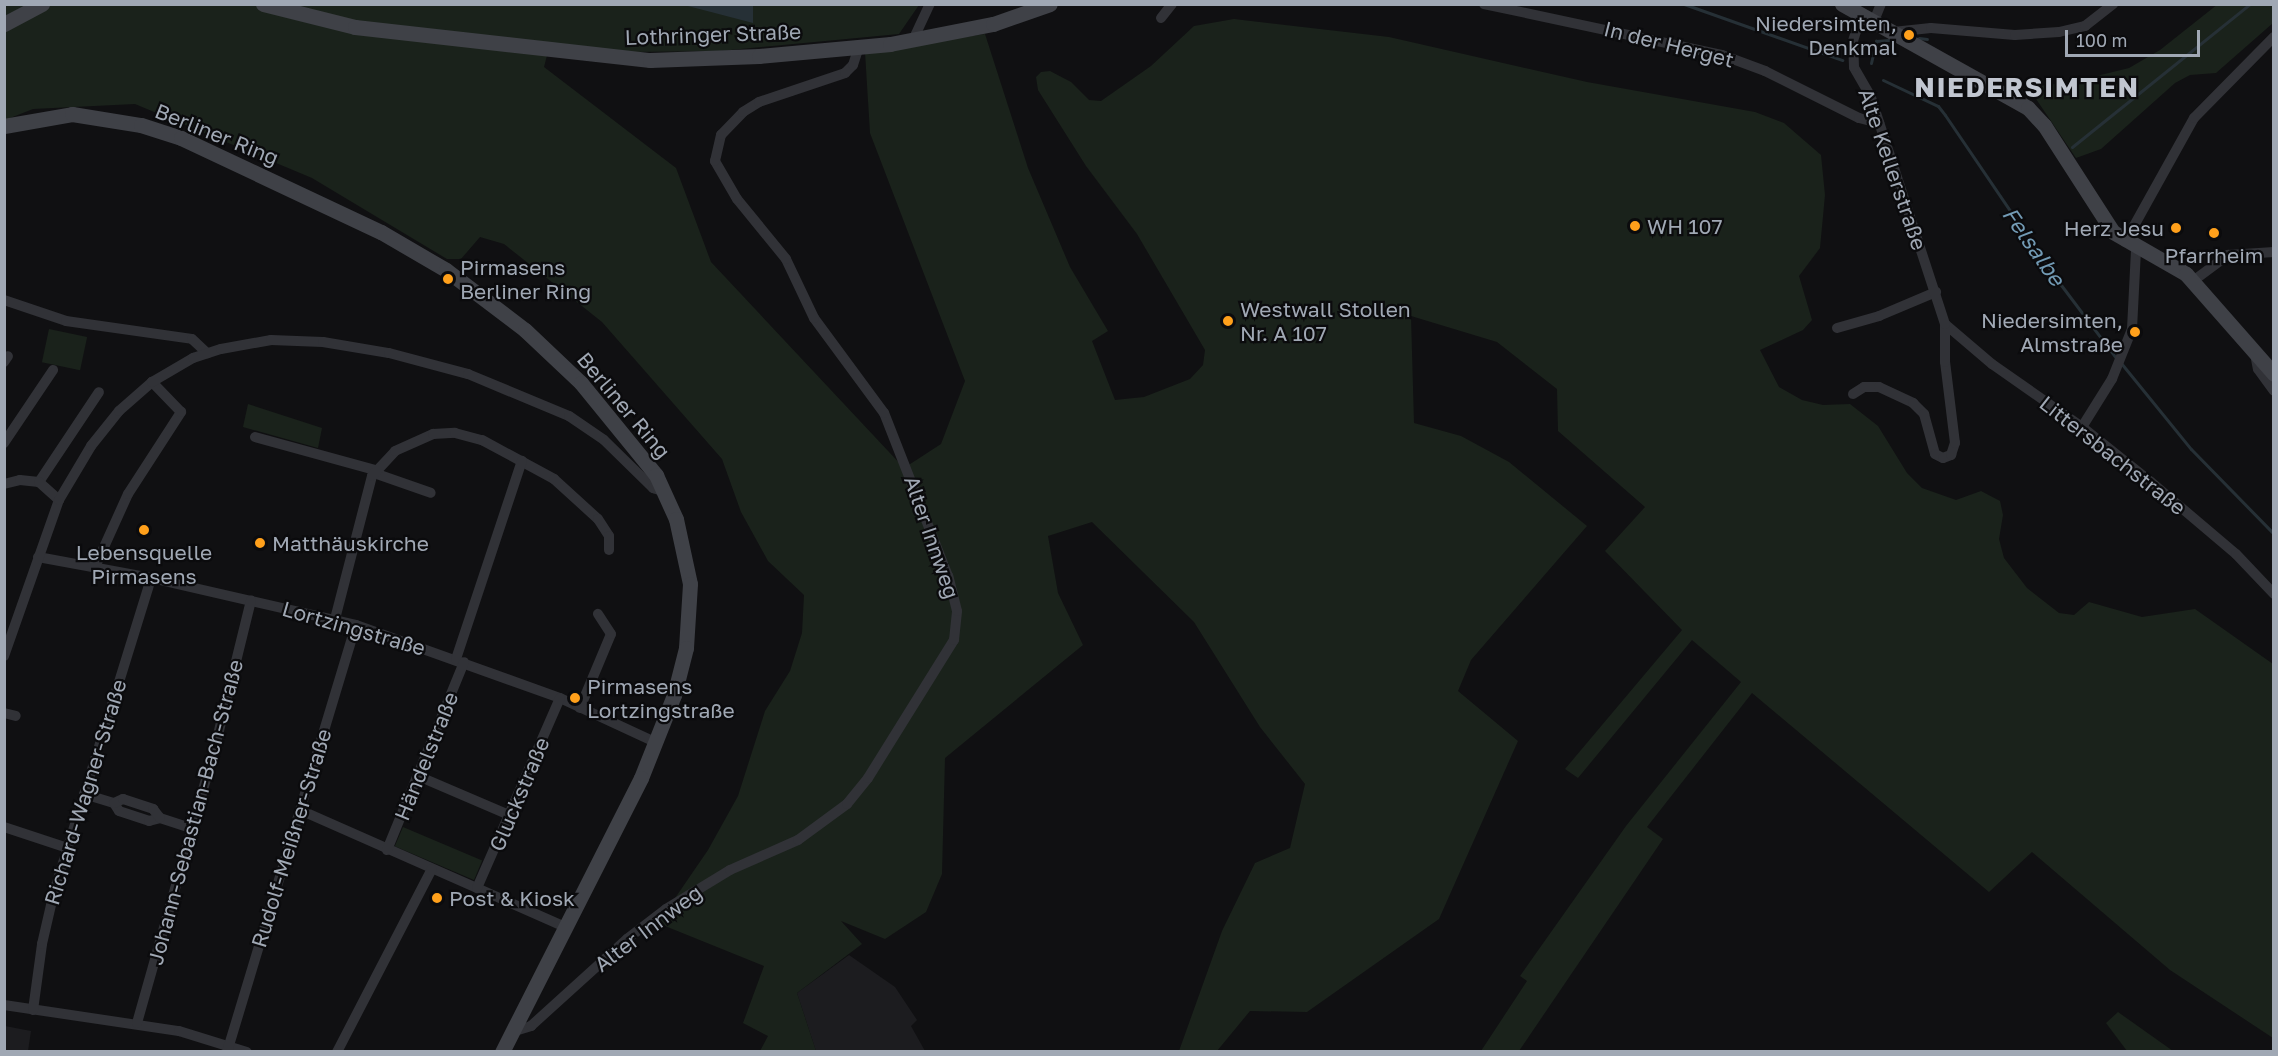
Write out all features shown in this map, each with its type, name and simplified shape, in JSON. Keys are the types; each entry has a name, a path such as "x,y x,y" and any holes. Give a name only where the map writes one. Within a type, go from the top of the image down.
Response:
{"main road":[{"path":"4,24 42,4"},
{"name":"Lothringer Straße","path":"263,4 338,23 626,59 716,59 913,40 993,24 1050,4"},
{"path":"1842,4 1868,17 1945,64 2018,100 2036,115 2102,220 2130,245 2193,281 2274,374"},
{"name":"Berliner Ring","path":"4,126 72,114 132,123 181,138 303,193 415,251 477,292 552,354 646,459 666,492 683,543 690,606 684,658 657,743 567,928 502,1052"}],"street":[{"path":"913,40 930,4"},
{"path":"1161,18 1172,4"},
{"name":"In der Herget","path":"1484,4 1722,55 1765,71 1859,118 1879,123"},
{"name":"Alte Kellerstraße","path":"1853,393 1864,387 1879,387 1913,403 1924,414 1935,454 1943,458 1951,455 1955,443 1945,362 1945,324 1868,89 1854,67 1853,41 1868,17 1881,4"},
{"path":"1893,32 1931,28 2015,35 2059,32 2085,26 2114,4"},
{"path":"2082,427 2120,362 2134,318 2130,245 2194,118 2274,37"},
{"name":"Alter Innweg","path":"515,1031 531,1026 627,939 666,909 730,870 798,840 848,804 868,778 954,640 957,611 948,576 884,413 814,318 786,259 732,191 715,162 721,135 743,112 759,102 845,73 853,65 859,47"},
{"path":"2193,281 2228,255 2274,252"},
{"path":"1837,328 1879,316 1936,292"},
{"path":"4,300 66,321 192,339 207,353"},
{"name":"Littersbachstraße","path":"1945,324 1992,364 2082,427 2214,535 2274,594"},
{"path":"4,656 59,500 77,466 107,424 152,382 207,353 279,340 381,351 492,382 546,403 593,431 653,488 666,492"},
{"path":"2256,354 2255,363 2274,391"},
{"path":"4,443 53,370"},
{"path":"95,567 128,494 181,412 152,382"},
{"path":"39,482 99,392"},
{"path":"593,431 609,415"},
{"path":"335,619 375,472 409,443 443,433 482,440 554,479 590,510 605,528 609,550"},
{"path":"255,437 375,472 431,493"},
{"name":"Händelstraße","path":"387,850 418,776 460,661 522,461"},
{"path":"4,484 39,482 59,500"},
{"name":"Lortzingstraße","path":"38,558 151,578 356,625 560,698 657,743"},
{"name":"Richard-Wagner-Straße","path":"33,1010 47,916 151,578"},
{"name":"Johann-Sebastian-Bach-Straße","path":"137,1023 251,600"},
{"path":"580,708 611,634 598,614"},
{"name":"Rudolf-Meißner-Straße","path":"227,1048 356,625"},
{"name":"Gluckstraße","path":"477,888 560,698"},
{"path":"4,712 16,716"},
{"path":"418,776 509,814"},
{"path":"84,794 114,803 119,811 149,821 160,818 191,828"},
{"path":"300,810 567,928"},
{"path":"4,827 68,848"},
{"path":"336,1052 432,869"},
{"path":"4,1005 137,1023 247,1052"}],"shaded area":[{"path":"2218,4 2273,5 2273,23 2216,73 2190,75 2175,83 2101,149 2076,158 2034,96 2036,90 2042,85 2068,83 2129,68 2160,50"},
{"path":"5,5 919,5 899,34 720,51 629,52 550,44 544,67 676,168 711,262 904,468 941,444 965,381 870,133 865,52 985,34 1028,168 1070,267 1108,331 1092,341 1115,400 1144,397 1190,379 1203,365 1205,350 1137,234 1086,166 1038,90 1036,77 1041,72 1050,71 1071,82 1089,100 1101,101 1151,66 1194,26 1234,19 1389,37 1587,82 1755,112 1784,123 1821,155 1825,195 1820,248 1799,276 1812,320 1803,330 1760,350 1779,387 1802,400 1823,405 1850,404 1878,426 1907,473 1922,488 1956,500 1981,491 2000,501 2003,515 1999,539 2004,558 2027,588 2059,613 2074,615 2089,602 2142,617 2195,609 2273,664 2273,1038 2170,970 2032,852 1989,892 1752,693 1647,827 1663,839 1519,1051 1481,1051 1527,981 1520,976 1626,826 1741,682 1692,640 1578,778 1565,769 1682,630 1605,551 1645,507 1558,431 1557,389 1497,342 1411,316 1414,423 1461,436 1509,462 1587,526 1471,660 1458,691 1518,741 1439,919 1307,1012 1250,1011 1217,1051 1179,1051 1222,931 1255,863 1290,848 1305,784 1260,727 1194,622 1092,522 1048,536 1058,593 1083,645 945,758 942,874 926,912 885,939 841,921 862,944 797,993 816,1051 760,1051 768,1036 743,1023 764,966 665,926 660,920 708,850 738,796 765,711 790,671 802,633 804,595 768,561 741,512 722,459 602,322 504,244 480,237 461,259 447,259 312,178 135,104 33,109 5,120"},
{"path":"684,5 753,5 753,23 711,12"},
{"path":"49,329 87,337 80,370 42,362"},
{"path":"248,404 322,428 318,448 243,427"},
{"path":"403,827 482,861 474,880 395,846"},
{"path":"849,955 895,987 917,1020 911,1026 925,1051 816,1051 797,993"},
{"path":"2118,1012 2173,1051 2127,1051 2106,1023"},
{"path":"5,1026 31,1031 28,1051 5,1051"}],"waterway":[{"name":"Felsalbe","path":"1684,4 1842,60"},
{"path":"2072,147 2250,4"},
{"path":"1919,38 1927,39"},
{"path":"1871,63 1876,41 1889,40"},
{"name":"Felsalbe","path":"1883,80 1938,106 2058,281 2116,358"},
{"name":"Felsalbe","path":"2121,363 2191,449 2274,534"}],"place":[{"name":"Niedersimten, Denkmal","path":"1909,35"},
{"name":"WH 107","path":"1635,226"},
{"name":"Herz Jesu","path":"2176,228"},
{"name":"Pfarrheim","path":"2214,233"},
{"name":"Pirmasens Berliner Ring","path":"448,279"},
{"name":"Westwall Stollen Nr. A 107","path":"1228,321"},
{"name":"Niedersimten, Almstraße","path":"2135,332"},
{"name":"Lebensquelle Pirmasens","path":"144,530"},
{"name":"Matthäuskirche","path":"260,543"},
{"name":"Pirmasens Lortzingstraße","path":"575,698"},
{"name":"Post & Kiosk","path":"437,898"}],"district":[{"name":"NIEDERSIMTEN","path":"2027,88"}]}
